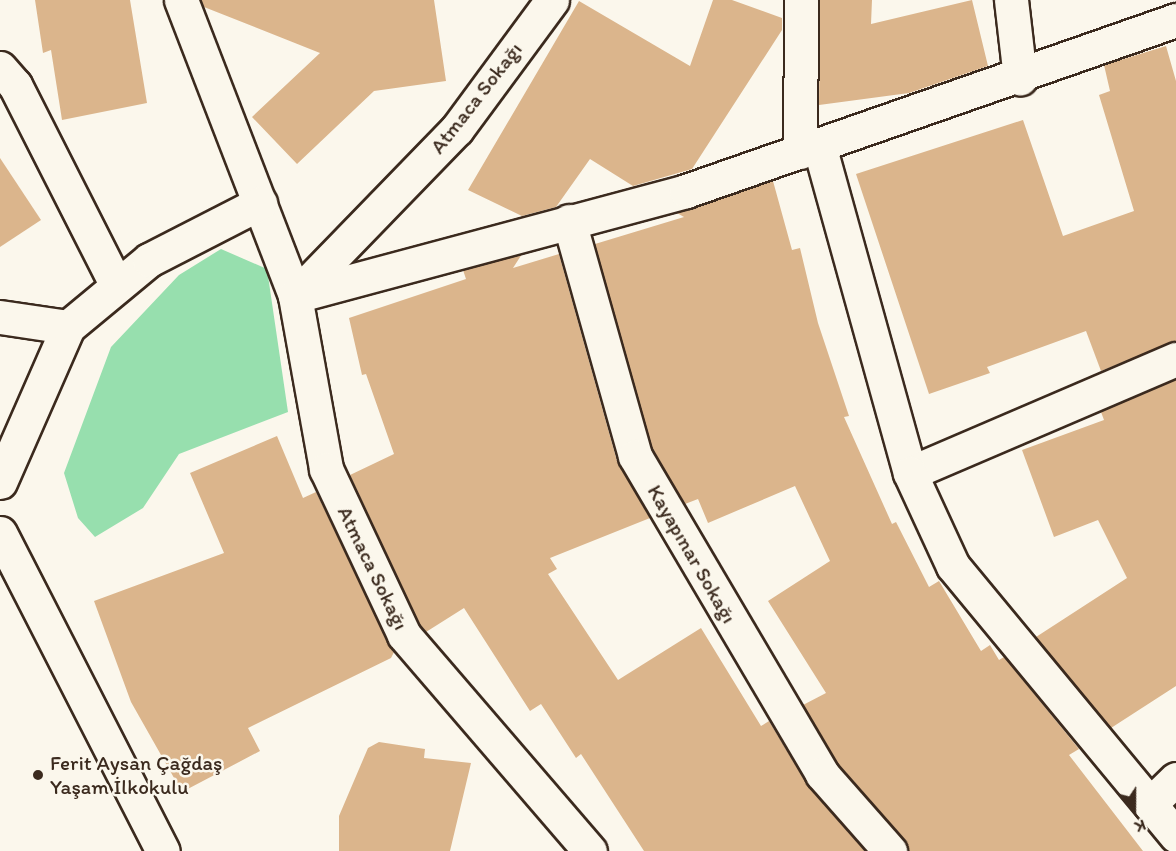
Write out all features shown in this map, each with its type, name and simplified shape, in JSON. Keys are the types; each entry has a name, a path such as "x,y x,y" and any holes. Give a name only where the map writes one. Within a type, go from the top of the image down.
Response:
{"street":[{"name":"Atmaca Sokağı","path":"181,0 295,296 326,469 404,635 590,851"},
{"name":"Atmaca Sokağı","path":"295,296 457,129 552,0"},
{"path":"801,0 810,148 910,473 952,566 1176,836"},
{"path":"1011,0 1020,78"},
{"path":"295,296 686,191 1020,78 1176,20"},
{"path":"0,68 15,85 117,286"},
{"path":"0,482 68,327 149,260 260,203"},
{"name":"Kayapınar Sokağı","path":"570,221 635,456 822,774 890,851"},
{"path":"0,317 68,327"},
{"path":"910,473 1176,359"},
{"path":"0,533 8,567 163,851"},
{"path":"1150,804 1176,779"}],"green space":[{"path":"221,249 267,269 288,412 179,454 143,508 95,537 78,518 64,473 111,347 179,275"}],"building":[{"path":"35,0 130,0 147,103 62,120 51,50 43,53"},
{"path":"201,0 434,0 446,81 374,91 297,164 252,117 320,53 204,7"},
{"path":"713,0 732,0 782,18 782,30 692,169 633,186 590,159 556,207 522,216 468,190 579,1 690,66"},
{"path":"820,0 872,0 871,24 972,0 988,66 909,93 819,105"},
{"path":"1166,46 1176,81 1176,341 1101,371 1086,331 987,367 990,373 929,394 856,174 1023,120 1063,236 1134,211 1099,95 1110,91 1104,65"},
{"path":"0,158 41,220 0,247"},
{"path":"773,181 792,250 800,248 818,323 849,416 844,417 892,524 896,522 929,587 939,581 981,651 990,645 999,660 1004,657 1079,749 1069,755 1143,851 908,851 904,839 837,763 803,705 826,693 768,601 830,561 795,486 708,523 698,499 685,504 652,449 595,244 684,217 677,213"},
{"path":"522,254 513,268 559,254 617,461 650,518 550,558 557,569 548,574 618,680 701,628 761,726 769,721 808,786 865,851 644,851 581,754 576,758 541,704 530,711 464,608 426,632 420,625 350,475 394,454 366,374 362,375 349,318 466,279 463,270"},
{"path":"1176,379 1176,686 1111,728 1036,637 1127,578 1098,520 1054,537 1022,450 1104,420 1101,412"},
{"path":"277,436 303,498 316,492 394,652 391,658 248,728 260,751 182,792 131,702 94,601 224,553 190,473"},
{"path":"379,742 425,749 424,758 471,763 450,851 339,851 339,816 368,748"}],"place":[{"name":"Ferit Aysan Çağdaş Yaşam İlkokulu","path":"38,775"}]}
